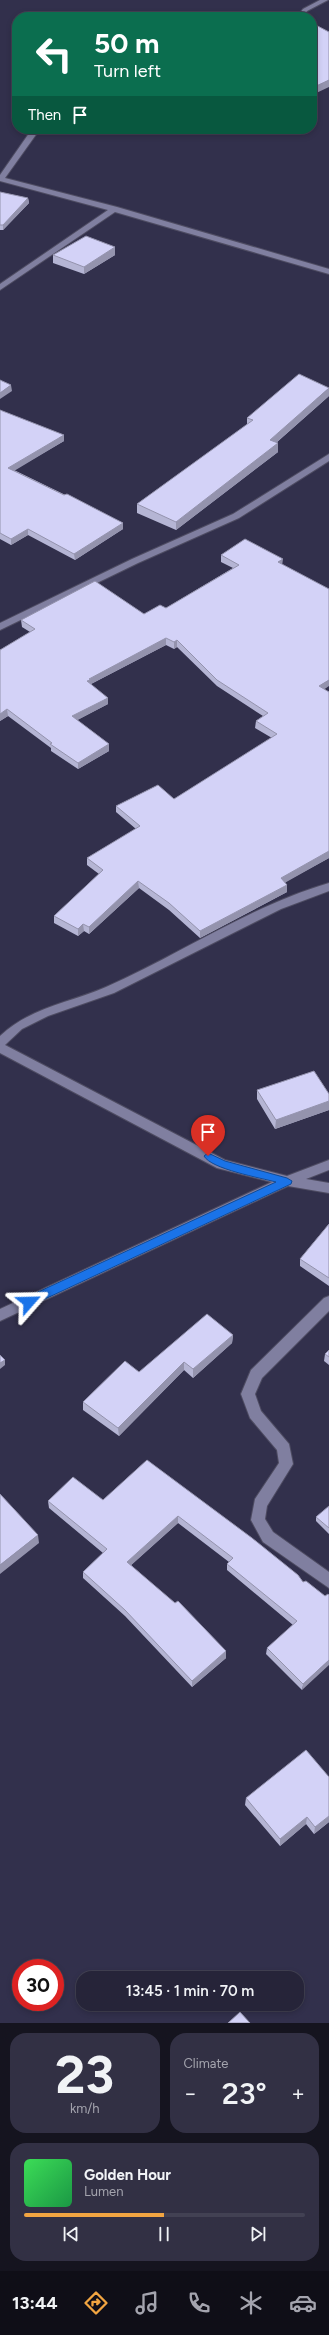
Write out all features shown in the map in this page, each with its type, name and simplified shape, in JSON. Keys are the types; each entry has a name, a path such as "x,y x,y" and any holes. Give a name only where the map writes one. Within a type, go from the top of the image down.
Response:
{"street":[{"path":"304,12 325,0"},
{"path":"32,134 1,179 114,209 329,272"},
{"path":"0,288 114,209"},
{"path":"0,628 135,561 236,516 329,457"},
{"path":"0,1043 18,1026 44,1013 110,990 277,906 329,887"},
{"path":"0,1048 222,1164 287,1181 329,1188"},
{"path":"0,1315 287,1181 329,1165"},
{"path":"329,1302 256,1374 248,1394 255,1414 284,1448 286,1464 260,1504 258,1520 268,1537 329,1581"}],"building":[{"path":"317,26 329,32 329,80 317,86"},
{"path":"0,192 28,198 3,225 0,225"},
{"path":"86,236 115,247 84,267 53,255"},
{"path":"299,374 329,388 270,440 278,443 176,522 137,504 253,420 247,418"},
{"path":"0,380 11,385 0,393"},
{"path":"0,410 64,435 8,468 64,495 67,494 123,523 74,554 28,529 11,539 0,533"},
{"path":"245,539 283,559 278,562 329,589 329,680 319,686 329,692 329,851 281,878 287,885 200,931 169,903 138,881 89,927 83,924 78,929 54,916 103,870 87,858 140,826 116,806 158,785 174,799 277,734 256,721 268,713 217,680 177,640 174,642 166,638 87,681 108,698 72,716 109,744 78,763 50,744 52,743 7,709 0,714 0,650 35,629 21,620 95,581 144,614 160,605 166,608 239,565 221,555"},
{"path":"314,1071 329,1094 329,1101 276,1120 257,1090"},
{"path":"329,1224 329,1278 300,1259"},
{"path":"207,1314 233,1335 193,1369 184,1362 118,1428 83,1402 125,1361 139,1372"},
{"path":"329,1350 329,1357 325,1354"},
{"path":"0,1355 5,1360 0,1363"},
{"path":"147,1460 252,1538 298,1575 303,1582 306,1581 325,1596 328,1594 329,1595 329,1660 303,1684 267,1648 297,1621 227,1564 233,1558 178,1516 127,1562 175,1603 178,1601 226,1651 192,1681 125,1610 83,1572 107,1549 48,1501 73,1477 103,1500"},
{"path":"0,1494 38,1535 0,1565"},
{"path":"329,1506 329,1528 316,1517"},
{"path":"306,1750 329,1777 329,1816 315,1827 307,1817 280,1839 246,1798"},
{"path":"240,2012 250,2023 228,2023"}],"route":[{"path":"29,1302 287,1181 222,1164 208,1156"}]}
